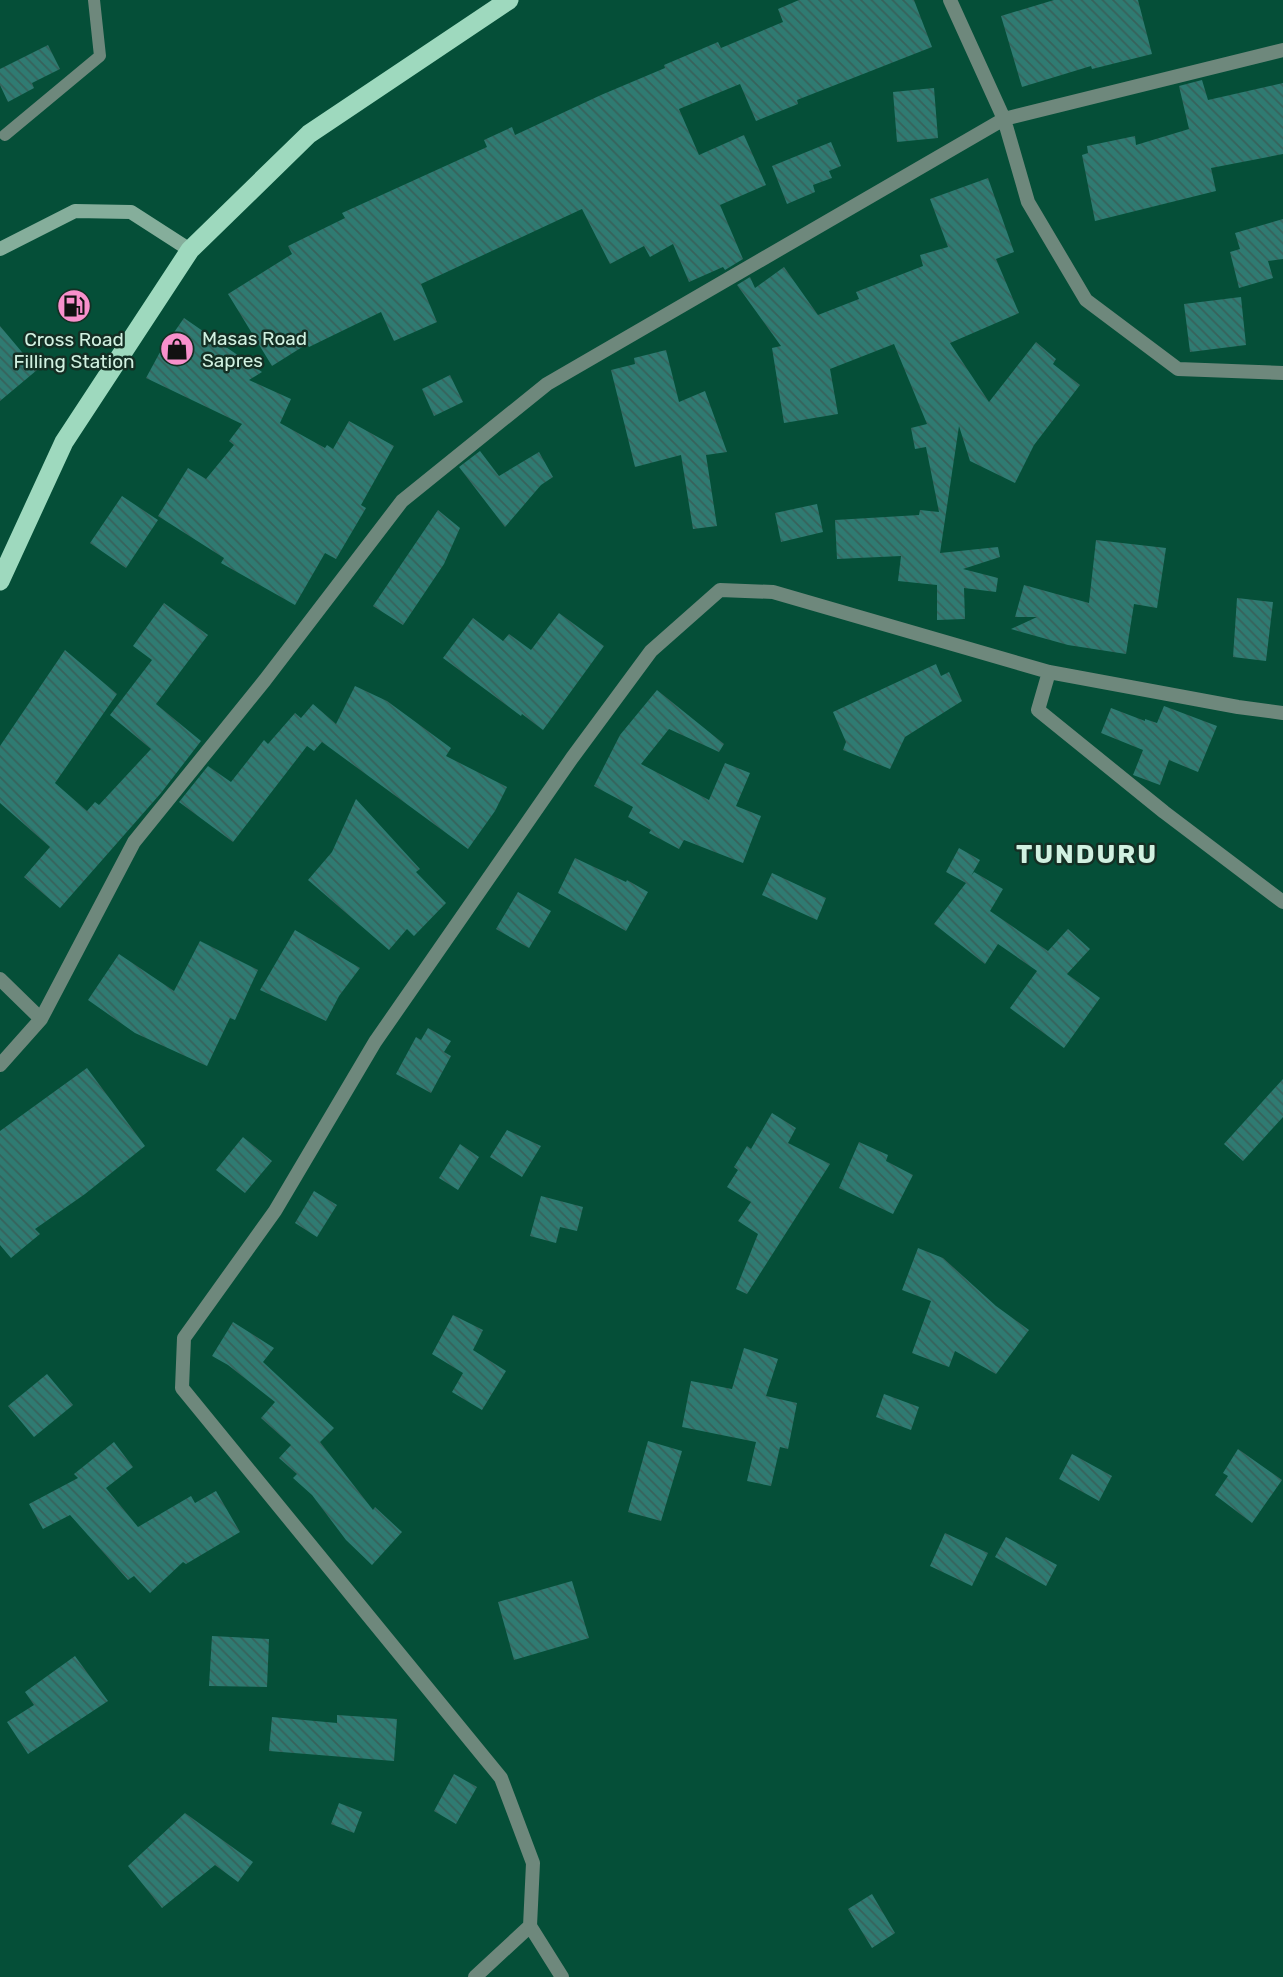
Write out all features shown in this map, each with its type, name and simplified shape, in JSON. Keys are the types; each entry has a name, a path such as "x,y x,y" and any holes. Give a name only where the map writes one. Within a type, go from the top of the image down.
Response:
{"highway":[{"path":"0,581 64,442 190,250 309,134 509,0"}],"main road":[{"path":"0,249 75,211 131,212 190,250"}],"street":[{"path":"950,0 1004,118 1028,202 1086,300 1178,369 1283,373"},
{"path":"0,1065 41,1019 134,842 265,680 402,501 547,384 1004,118 1283,50"},
{"path":"562,1977 530,1926 533,1863 501,1778 181,1388 184,1338 275,1211 375,1042 572,758 651,651 720,590 773,592 1049,672 1283,713"},
{"path":"1049,672 1038,710 1164,812 1283,902"},
{"path":"0,979 41,1019"},
{"path":"475,1977 530,1926"}],"lane":[{"path":"5,135 100,57 94,0"}],"building":[{"path":"799,0 914,0 932,47 797,100 798,104 756,121 740,84 679,109 699,155 744,135 766,185 720,205 743,259 725,270 723,267 689,282 673,244 650,257 644,246 610,264 582,209 421,284 437,322 394,341 381,312 309,347 307,344 272,366 228,294 292,254 288,246 345,218 342,213 487,147 484,140 512,127 515,135 718,42 721,48 783,22 778,9"},
{"path":"1054,0 1138,0 1152,54 1092,69 1091,66 1022,87 1001,16"},
{"path":"48,45 60,69 32,83 34,88 8,102 0,85 0,69"},
{"path":"1202,80 1208,100 1283,83 1283,154 1211,168 1216,191 1095,221 1082,155 1088,153 1087,146 1135,136 1136,145 1189,129 1179,86"},
{"path":"934,88 938,138 897,142 893,92"},
{"path":"831,142 841,166 829,171 832,178 813,185 815,192 787,204 772,166"},
{"path":"988,178 1014,252 996,259 1019,313 950,343 989,402 1036,342 1056,359 1053,364 1080,385 1034,445 1015,483 970,461 959,426 940,553 998,547 1000,557 963,569 998,578 996,592 964,588 965,619 937,620 937,585 898,581 901,556 837,559 835,520 919,515 920,510 939,512 926,447 915,449 911,428 927,424 894,344 830,369 838,414 784,423 772,348 781,346 737,285 750,277 755,288 784,267 818,315 859,299 856,292 923,266 920,255 948,247 930,199"},
{"path":"1283,219 1283,259 1268,261 1273,278 1239,288 1230,252 1240,249 1235,233"},
{"path":"1241,297 1246,345 1190,352 1184,304"},
{"path":"184,318 262,372 249,380 291,399 280,423 325,448 327,445 333,449 349,421 394,446 361,505 366,508 336,559 325,553 295,605 221,563 224,558 158,516 188,468 206,479 234,445 229,441 242,424 146,378"},
{"path":"0,326 37,370 0,401"},
{"path":"666,350 679,402 705,391 727,452 706,455 717,526 693,529 681,455 635,467 611,370 635,364 634,358"},
{"path":"450,375 463,402 434,416 422,389"},
{"path":"480,451 499,476 539,452 553,477 541,485 505,527 459,467"},
{"path":"122,496 158,520 126,568 90,543"},
{"path":"817,504 823,532 781,542 775,513"},
{"path":"438,510 460,528 444,564 403,625 373,606"},
{"path":"1096,540 1166,548 1157,608 1134,604 1126,654 1068,645 1011,629 1037,617 1015,617 1024,585 1089,603"},
{"path":"1237,598 1273,602 1266,661 1233,657"},
{"path":"164,603 208,635 156,704 201,741 161,793 60,908 24,877 50,847 0,803 0,746 65,650 117,694 55,783 87,811 95,802 99,805 151,749 110,715 152,660 133,646"},
{"path":"559,613 604,646 543,730 443,658 473,618 503,641 509,634 531,650"},
{"path":"936,664 941,676 949,672 962,701 905,737 890,769 843,750 846,742 833,712"},
{"path":"355,686 387,701 451,748 446,756 507,787 495,811 468,849 322,742 314,751 307,746 233,842 179,802 208,766 231,782 264,740 268,744 295,713 301,718 313,704 336,724"},
{"path":"657,690 724,744 719,752 669,729 641,764 709,800 725,763 750,773 736,806 761,816 743,863 684,840 679,849 649,833 651,830 628,817 633,807 594,786 620,735"},
{"path":"1164,706 1217,726 1198,772 1169,760 1160,785 1133,775 1143,750 1101,733 1111,708 1157,723"},
{"path":"356,799 420,869 416,872 446,903 414,936 407,929 389,950 308,880 332,852"},
{"path":"959,848 980,860 971,876 974,872 1003,889 990,911 1048,951 1068,929 1090,949 1067,974 1100,998 1064,1048 1010,1008 1037,971 998,944 985,964 934,924 966,883 946,872"},
{"path":"575,858 648,892 626,931 558,893"},
{"path":"772,873 826,898 817,920 762,895"},
{"path":"518,892 551,911 529,948 496,929"},
{"path":"295,930 360,968 339,996 326,1021 260,990"},
{"path":"200,941 258,970 235,1020 230,1018 207,1066 135,1033 88,1000 119,954 174,991"},
{"path":"428,1028 451,1041 444,1052 451,1056 431,1093 396,1074 416,1037 421,1040"},
{"path":"87,1068 145,1146 85,1194 35,1229 40,1234 11,1258 0,1245 0,1131"},
{"path":"1283,1079 1283,1117 1243,1161 1224,1144"},
{"path":"772,1113 796,1128 788,1143 830,1164 747,1294 736,1289 758,1234 738,1221 751,1202 727,1187 738,1170 734,1167 747,1146 751,1149"},
{"path":"507,1130 541,1146 522,1177 490,1157"},
{"path":"243,1137 272,1161 245,1193 216,1170"},
{"path":"859,1142 888,1155 886,1161 913,1175 893,1214 839,1188"},
{"path":"460,1144 479,1157 458,1190 439,1178"},
{"path":"314,1191 337,1205 317,1237 295,1223"},
{"path":"541,1196 583,1207 577,1231 560,1227 556,1243 530,1236"},
{"path":"918,1248 943,1258 996,1306 1029,1330 996,1374 955,1351 949,1367 912,1353 931,1301 902,1290"},
{"path":"453,1315 483,1330 473,1350 506,1371 482,1410 452,1392 463,1373 432,1354"},
{"path":"233,1322 274,1348 263,1362 334,1428 320,1442 373,1510 375,1507 402,1532 372,1565 346,1540 312,1495 293,1478 297,1474 279,1458 291,1445 261,1418 275,1402 228,1365 212,1356"},
{"path":"744,1348 778,1359 766,1396 797,1403 788,1449 780,1447 771,1486 747,1481 756,1442 682,1427 691,1381 732,1389"},
{"path":"47,1374 73,1405 34,1437 8,1406"},
{"path":"884,1394 919,1407 911,1430 876,1417"},
{"path":"648,1441 682,1451 661,1521 628,1512"},
{"path":"114,1442 133,1467 106,1488 138,1527 191,1496 195,1503 216,1491 240,1532 186,1564 183,1562 150,1593 134,1576 128,1580 70,1515 43,1529 29,1504 78,1478 74,1474"},
{"path":"1238,1449 1282,1480 1252,1523 1215,1495 1228,1476 1223,1473"},
{"path":"1072,1454 1112,1476 1099,1501 1059,1479"},
{"path":"945,1533 988,1553 972,1586 930,1566"},
{"path":"1006,1537 1057,1565 1046,1586 995,1557"},
{"path":"572,1581 589,1638 514,1660 498,1602"},
{"path":"212,1636 269,1639 267,1687 209,1686"},
{"path":"75,1656 108,1701 28,1754 7,1722 34,1705 25,1692"},
{"path":"337,1715 397,1719 394,1761 269,1751 272,1717 337,1723"},
{"path":"454,1774 477,1787 456,1824 434,1811"},
{"path":"339,1803 362,1812 354,1833 331,1824"},
{"path":"185,1813 253,1862 238,1882 215,1865 162,1908 128,1866"},
{"path":"872,1894 895,1933 872,1948 848,1909"}],"place":[{"name":"Cross Road Filling Station","path":"74,306"},
{"name":"Masas Road Sapres","path":"177,349"}],"district":[{"name":"TUNDURU","path":"1087,854"}]}
